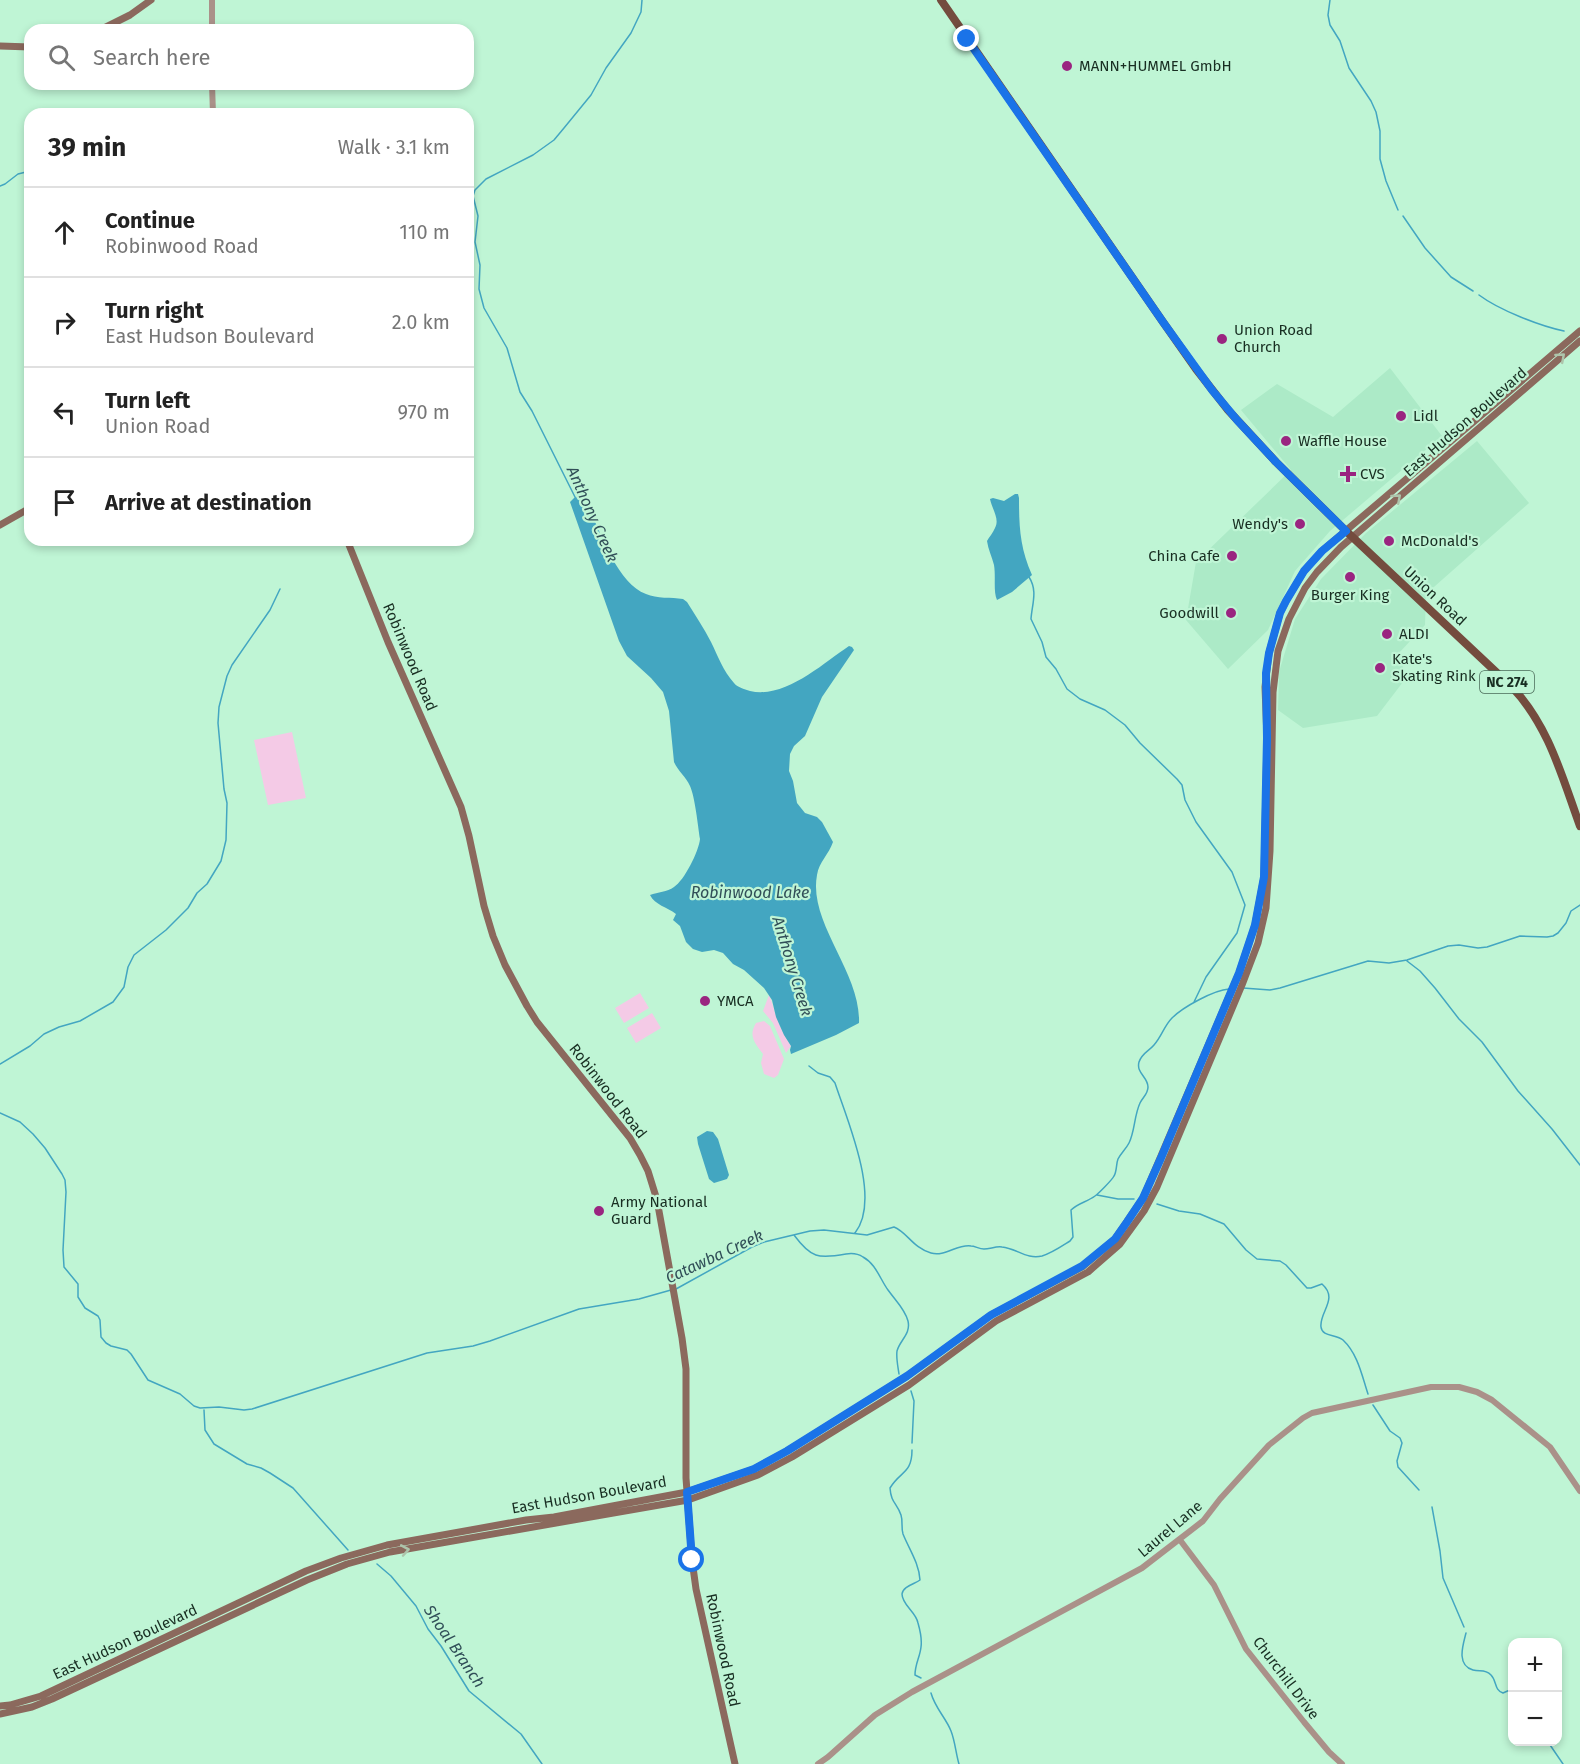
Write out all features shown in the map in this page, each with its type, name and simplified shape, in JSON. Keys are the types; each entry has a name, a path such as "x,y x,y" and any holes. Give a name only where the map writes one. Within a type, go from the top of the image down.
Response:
{"main road":[{"path":"112,24 151,0"},
{"name":"Union Road","path":"940,0 1163,322 1212,390 1237,420 1346,531 1512,687 1533,711 1548,738 1580,826"},
{"path":"0,46 24,47"},
{"name":"East Hudson Boulevard","path":"0,1714 32,1707 52,1699 338,1567 384,1554 687,1496 758,1475 909,1385 996,1321 1076,1280 1105,1258 1129,1234 1148,1205 1230,1014 1243,972 1264,877 1267,738 1265,687 1269,653 1283,607 1304,571 1322,551 1580,331"},
{"name":"East Hudson Boulevard","path":"0,1706 41,1696 324,1564 379,1547 436,1536 687,1496 754,1469 907,1376 991,1315 1082,1266 1107,1246 1143,1198 1222,1015 1258,943 1266,908 1270,850 1273,692 1278,651 1289,619 1309,583 1331,556 1580,341"},
{"path":"0,525 24,511"},
{"name":"Robinwood Road","path":"349,546 392,651 461,807 484,906 505,965 537,1022 624,1131 648,1171 657,1200 686,1369 685,1458 696,1589 735,1764"},
{"path":"435,1544 436,1536"}],"street":[{"path":"212,0 212,24"},
{"path":"212,90 213,108"},
{"name":"Laurel Lane","path":"818,1764 875,1715 912,1692 1134,1574 1203,1521 1269,1445 1303,1418 1327,1409 1431,1387 1459,1387 1477,1392 1492,1400 1550,1447 1580,1491"},
{"name":"Churchill Drive","path":"1180,1540 1214,1585 1246,1649 1329,1752 1342,1764"}],"shaded area":[{"path":"1390,368 1442,436 1330,531 1295,571 1268,630 1228,669 1186,620 1196,562 1291,470 1241,410 1277,384 1333,417"},
{"path":"1477,441 1529,503 1426,594 1425,625 1399,653 1406,678 1377,716 1303,728 1278,710 1279,672 1295,619 1321,579 1366,533"},
{"path":"292,732 306,798 268,805 254,740"},
{"path":"640,993 649,1008 624,1023 615,1008"},
{"path":"769,995 779,1023 791,1046 786,1053 773,1023 763,1011"},
{"path":"652,1013 661,1028 636,1043 627,1028"},
{"path":"764,1021 770,1026 784,1059 778,1075 774,1078 764,1074 761,1063 763,1054 753,1036 756,1023"}],"water":[{"path":"1018,494 1019,498 1023,546 1032,575 1012,592 997,600 994,565 987,541 997,521 990,499 1004,501"},
{"name":"Robinwood Lake","path":"575,497 584,498 586,501 617,567 635,588 650,596 683,599 687,602 727,674 739,687 750,691 776,690 802,678 849,646 854,650 822,697 805,736 794,746 790,754 789,771 797,803 805,813 817,817 822,822 833,842 818,870 816,893 827,929 852,985 859,1023 836,1035 791,1054 791,1046 776,1017 772,1000 764,988 744,970 733,964 723,953 693,949 686,942 680,926 673,920 676,914 658,904 650,895 678,884 697,851 700,839 695,804 690,786 674,762 669,711 663,692 627,656 619,641 570,502"},
{"path":"707,1131 713,1132 718,1139 729,1175 727,1179 714,1183 709,1179 697,1137"}],"waterway":[{"name":"Anthony Creek","path":"474,193 486,179 533,155 554,140 591,95 606,68 631,33 641,12 642,0"},
{"path":"1330,0 1328,15 1330,25 1340,41 1349,68 1376,112 1380,131 1380,159 1398,210"},
{"path":"0,186 24,172"},
{"name":"Anthony Creek","path":"474,200 478,216 475,242 480,265 479,289 484,308 507,348 520,392 532,411 575,497"},
{"path":"1403,216 1425,248 1451,277 1473,291"},
{"path":"1479,295 1520,317 1564,331"},
{"path":"1029,577 1034,592 1031,619 1046,657 1067,689 1080,699 1105,710 1125,725 1182,785 1185,800 1196,822 1232,872 1245,905 1237,933 1206,977 1194,1002"},
{"path":"0,1064 30,1046 44,1034 80,1021 113,1002 124,987 128,967 134,955 166,930 188,908 221,861 226,840 227,803 218,723 219,707 232,665 270,610 280,589"},
{"name":"Catawba Creek","path":"1243,988 1270,990 1280,988 1368,961 1389,963 1407,960 1448,946 1478,948 1520,936 1553,936 1566,923 1571,911 1580,905"},
{"path":"1407,961 1420,971 1459,1019 1482,1042 1518,1091 1580,1165"},
{"name":"Catawba Creek","path":"676,1289 752,1247 810,1231 824,1230 867,1235 894,1227 903,1232 919,1248 936,1254 966,1246 984,1249 1002,1247 1037,1257 1053,1251 1073,1237 1071,1210 1097,1195 1115,1174 1118,1159 1129,1143 1138,1108 1148,1089 1139,1066 1142,1056 1154,1045 1169,1021 1177,1014 1207,996 1229,989"},
{"name":"Anthony Creek","path":"809,1066 818,1073 830,1077 835,1083 860,1159 865,1200 862,1218 855,1233"},
{"name":"Catawba Creek","path":"0,1113 20,1122 33,1134 45,1148 65,1180 64,1267 78,1284 78,1297 85,1308 98,1316 101,1337 111,1346 127,1350 148,1380 180,1394 194,1406 200,1408 252,1409 427,1353 490,1341 579,1309 639,1299 671,1290"},
{"path":"1097,1195 1134,1199"},
{"path":"1157,1204 1179,1211 1200,1214 1224,1224 1246,1250 1257,1259 1280,1261 1307,1288 1322,1284 1329,1295 1321,1321 1322,1330 1340,1338 1348,1346 1359,1366 1368,1394"},
{"path":"794,1235 805,1248 816,1255 857,1254 875,1268 908,1321 907,1333 897,1351 899,1374"},
{"path":"911,1391 914,1401 912,1443"},
{"path":"1373,1405 1390,1431 1400,1438 1402,1443 1397,1461 1398,1467 1419,1490"},
{"name":"Shoal Branch","path":"204,1410 205,1430 214,1444 247,1464 270,1473 293,1488 348,1550"},
{"path":"912,1450 908,1468 890,1488 901,1515 903,1534 916,1562 920,1580 907,1587 902,1594 904,1602 917,1619 921,1647 915,1675 921,1678"},
{"path":"1432,1507 1443,1578 1464,1627"},
{"name":"Shoal Branch","path":"377,1564 391,1576 416,1606 428,1629 469,1691 521,1734 542,1764"},
{"path":"1466,1633 1462,1654 1464,1664 1473,1670 1489,1673 1500,1692 1508,1691"},
{"path":"931,1693 951,1731 959,1764"},
{"path":"1551,1746 1563,1764"}],"place":[{"name":"MANN+HUMMEL GmbH","path":"1067,66"},
{"name":"Union Road Church","path":"1222,339"},
{"name":"Lidl","path":"1401,416"},
{"name":"Waffle House","path":"1286,441"},
{"name":"CVS","path":"1348,474"},
{"name":"Wendy's","path":"1300,524"},
{"name":"McDonald's","path":"1389,541"},
{"name":"China Cafe","path":"1232,556"},
{"name":"Burger King","path":"1350,577"},
{"name":"Goodwill","path":"1231,613"},
{"name":"ALDI","path":"1387,634"},
{"name":"Kate's Skating Rink","path":"1380,668"},
{"name":"YMCA","path":"705,1001"},
{"name":"Army National Guard","path":"599,1211"}],"route":[{"path":"692,1560 687,1492 754,1469 787,1451 907,1376 991,1315 1082,1266 1115,1239 1143,1198 1239,973 1255,925 1264,877 1266,673 1280,613 1304,571 1322,551 1346,531 1276,462 1212,390 967,39"}]}
